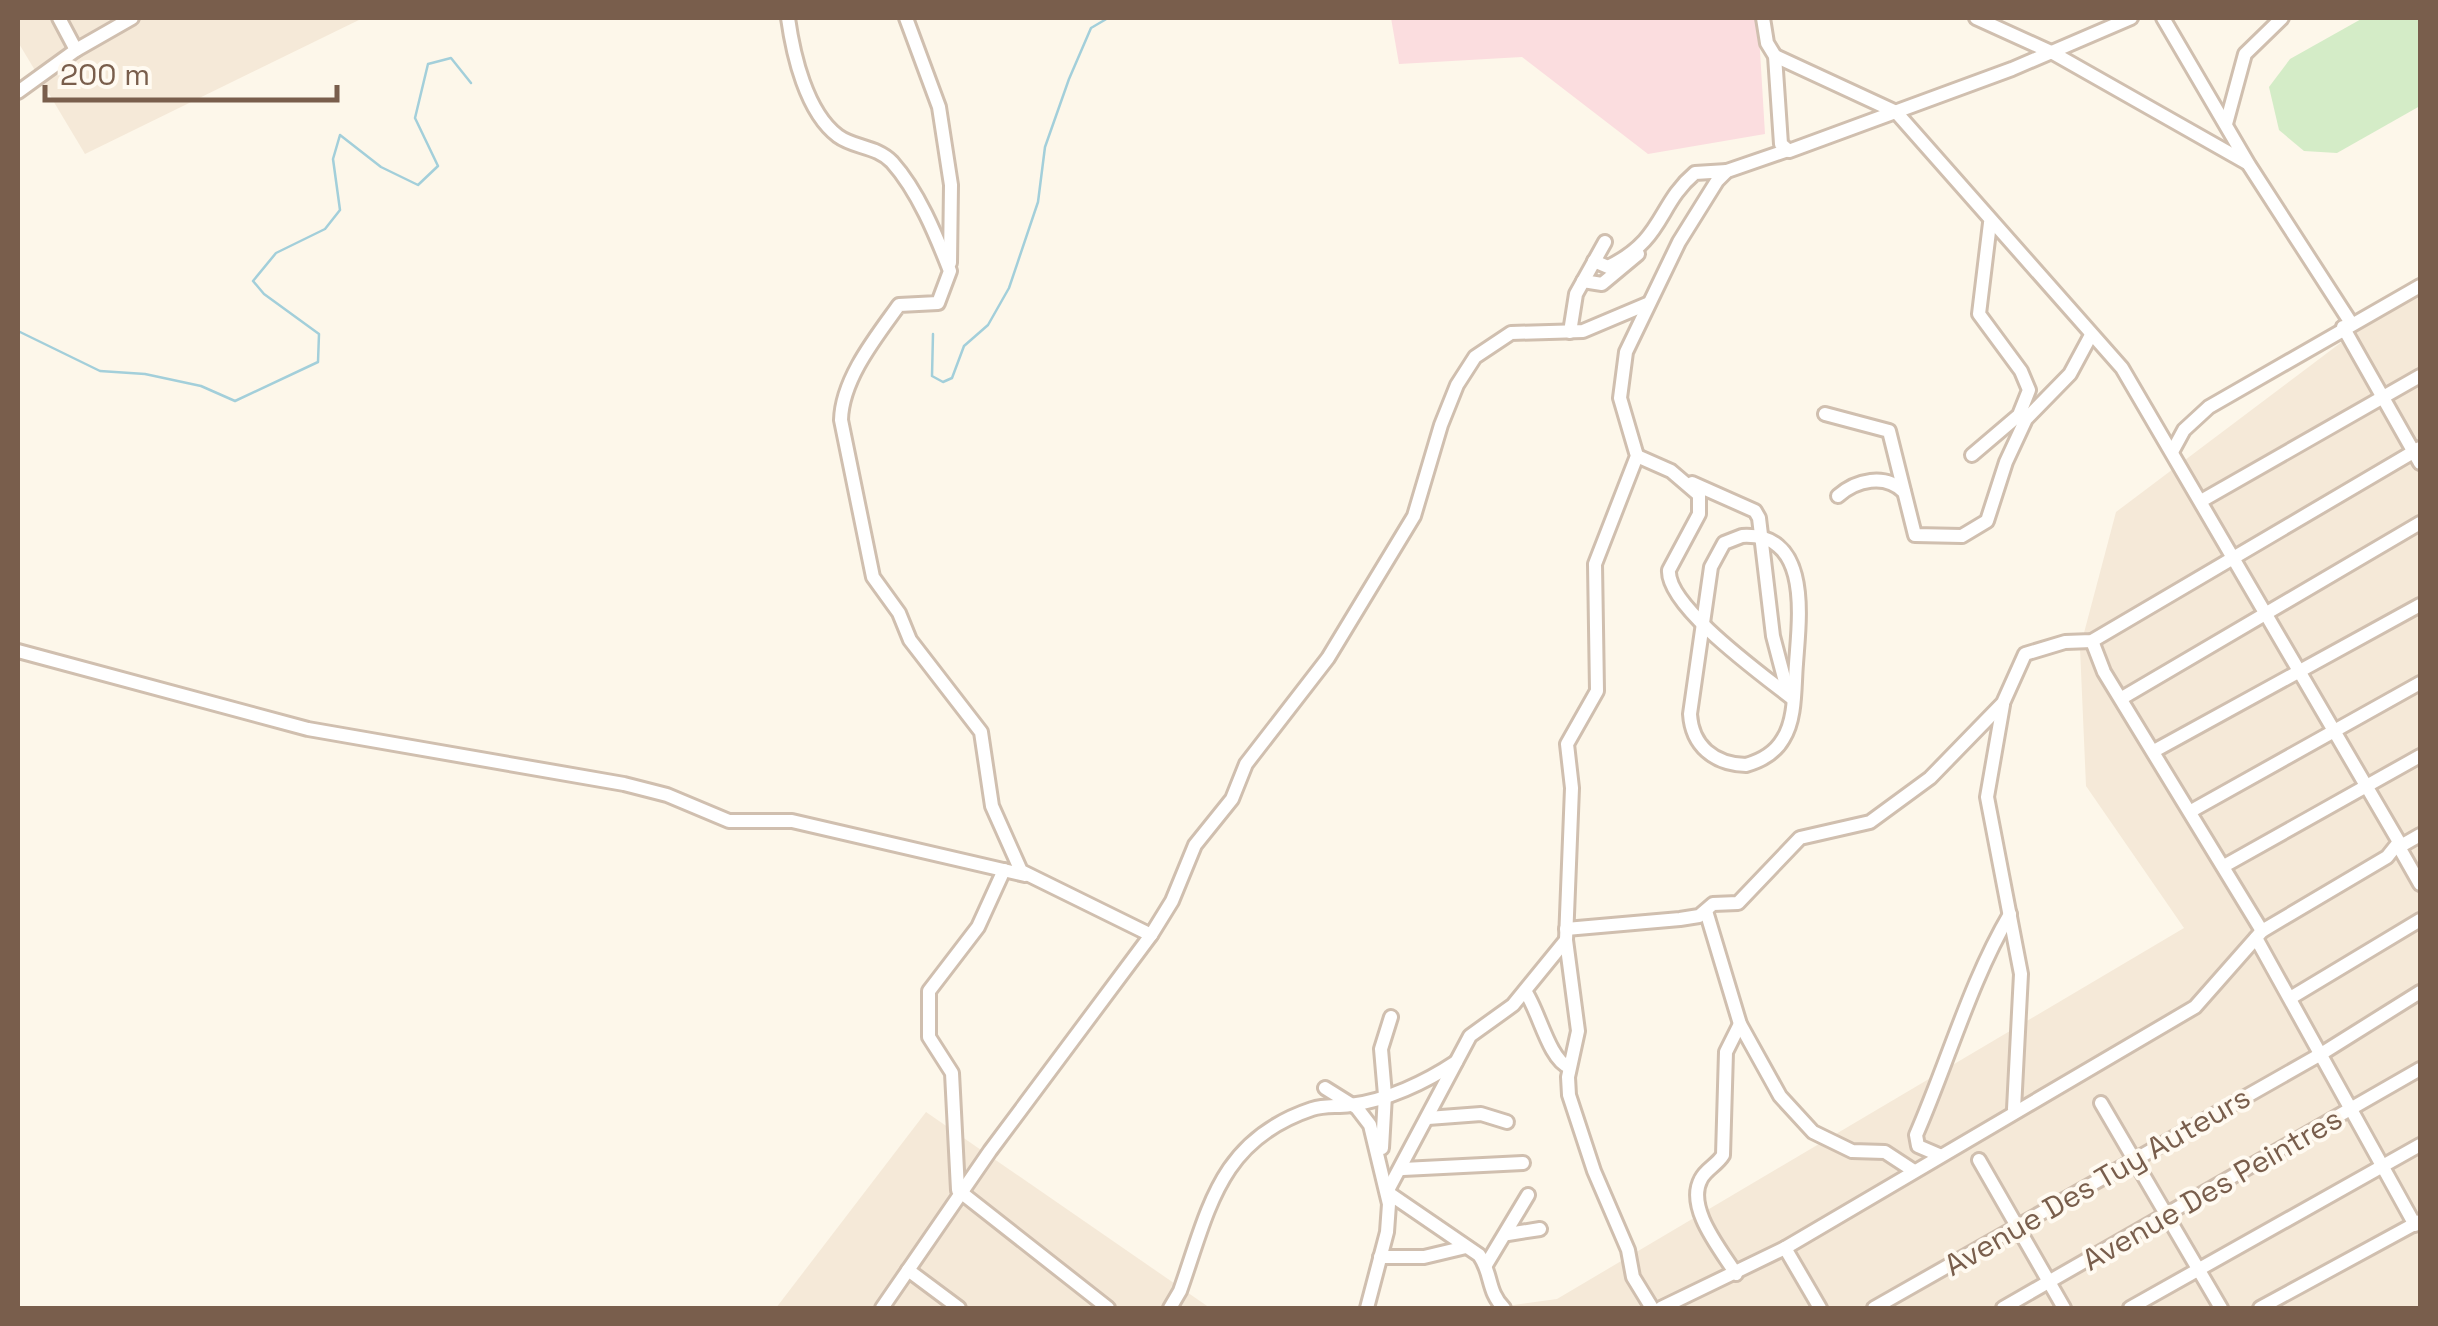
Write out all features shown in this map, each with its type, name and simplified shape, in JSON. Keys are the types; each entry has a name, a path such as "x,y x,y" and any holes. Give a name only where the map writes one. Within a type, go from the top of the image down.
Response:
{"street":[{"path":"58,18 76,50"},
{"path":"18,92 76,50 132,18"},
{"path":"788,18 796,66 822,116 839,137 866,146 892,162 950,271"},
{"path":"906,18 939,108 952,185 950,271 938,303 901,303 872,342 843,403 841,420 873,577 898,613 910,640 982,732 992,806 1025,875"},
{"path":"1763,18 1767,44 1776,56 1896,112 2122,368 2396,833 2420,884"},
{"path":"1976,18 2053,53 2249,164"},
{"path":"1583,281 1602,284 1633,261 1690,177 1727,171 1896,112 2053,53 2131,18"},
{"path":"2014,1109 2021,974 1988,798 2003,703 2025,654 2065,642 2092,641 2234,556 2418,454 2383,397 2347,325 2163,18"},
{"path":"2226,124 2245,54 2282,18"},
{"path":"1776,56 1779,136 1785,150"},
{"path":"1652,1308 1635,1283 1628,1250 1587,1152 1569,1095 1569,1067 1578,1031 1566,935 1572,788 1567,744 1597,691 1594,564 1636,456 1622,409 1622,368 1647,304 1701,202 1727,171"},
{"path":"1972,455 2018,414 2029,390 2021,371 1979,314 1990,223"},
{"path":"1570,332 1571,307 1605,242"},
{"path":"1594,261 1608,267 1640,247"},
{"path":"2172,452 2184,430 2209,407 2420,286"},
{"path":"882,1308 990,1151 1151,935 1172,902 1195,845 1232,799 1246,764 1328,658 1414,516 1441,425 1466,370 1484,348 1511,333 1584,330 1647,304"},
{"path":"1825,414 1887,429 1912,530 1918,536 1962,536 1982,526 1990,515 2006,462 2026,419 2070,374 2091,335"},
{"path":"2201,501 2420,376"},
{"path":"1636,456 1755,512 1776,649 1793,699"},
{"path":"1683,479 1699,495 1701,506 1668,578 1678,598 1703,625 1793,699"},
{"path":"1838,496 1851,486 1874,481 1888,482 1904,492"},
{"path":"2122,698 2420,523"},
{"path":"1760,537 1782,552 1799,583 1802,611 1793,699 1784,738 1768,755 1746,765 1707,754 1696,736 1690,714 1710,567 1718,549 1732,538 1760,537"},
{"path":"2154,750 2420,605"},
{"path":"2092,641 2224,866 2321,1054 2418,1223 2260,1308"},
{"path":"18,651 308,729 610,781 668,794 729,821 792,822 1025,875 1071,892 1151,935"},
{"path":"2192,810 2420,683"},
{"path":"1386,1192 1403,1169 1470,1036 1526,992 1566,935 1680,920 1706,911 1713,904 1738,904 1800,838 1870,822 1890,810 1956,755 2003,703"},
{"path":"2224,866 2420,756"},
{"path":"1661,1308 1784,1248 2014,1109 2195,1007 2259,934 2420,834"},
{"path":"1004,870 978,927 929,990 929,1037 952,1073 955,1172 961,1197 1108,1308"},
{"path":"1706,911 1740,1024 1780,1096 1813,1132 1852,1151 1884,1152 1914,1170"},
{"path":"1939,1155 1918,1146 1916,1135 1948,1066 1990,948 2010,914"},
{"path":"2292,997 2420,920"},
{"path":"1526,992 1542,1019 1556,1058 1569,1067"},
{"name":"Avenue Des Tuy Auteurs","path":"1874,1308 2321,1054 2420,992"},
{"path":"1382,1170 1385,1096 1381,1049 1391,1017"},
{"path":"1736,1274 1710,1231 1699,1190 1702,1178 1722,1155 1726,1052 1740,1024"},
{"path":"1170,1308 1180,1292 1221,1178 1236,1155 1272,1129 1313,1108 1350,1105 1385,1096 1456,1062"},
{"name":"Avenue Des Peintres","path":"2003,1308 2420,1069"},
{"path":"1326,1088 1370,1124 1382,1170 1389,1218 1367,1308"},
{"path":"2101,1103 2169,1213 2221,1308"},
{"path":"1428,1118 1481,1114 1508,1122"},
{"path":"2130,1308 2420,1145"},
{"path":"1979,1160 2064,1308"},
{"path":"1403,1169 1523,1162"},
{"path":"1386,1192 1486,1264 1492,1295 1504,1308"},
{"path":"1486,1264 1508,1234 1513,1213 1528,1196"},
{"path":"1508,1234 1540,1229"},
{"path":"1380,1256 1424,1257 1466,1246"},
{"path":"1784,1248 1820,1308"},
{"path":"908,1270 959,1308"}],"shaded area":[{"path":"18,18 363,18 85,154 18,42"},
{"path":"1391,18 1758,18 1765,134 1648,154 1522,57 1399,64"},
{"path":"2420,283 2420,1308 1492,1308 1557,1299 2184,928 2086,786 2080,648 2116,512"},
{"path":"926,1112 1210,1308 776,1308"}],"green space":[{"path":"2363,18 2420,18 2420,106 2337,153 2304,151 2279,130 2269,87 2290,59"}],"waterway":[{"path":"933,334 932,376 943,382 952,378 964,346 988,325 1009,288 1038,202 1045,147 1069,79 1091,28 1108,18"},
{"path":"18,331 100,371 145,374 201,386 235,401 318,362 319,334 264,294 253,281 276,253 325,229 340,210 333,159 340,135 381,167 418,185 438,166 415,118 428,64 451,58 471,83"}]}
